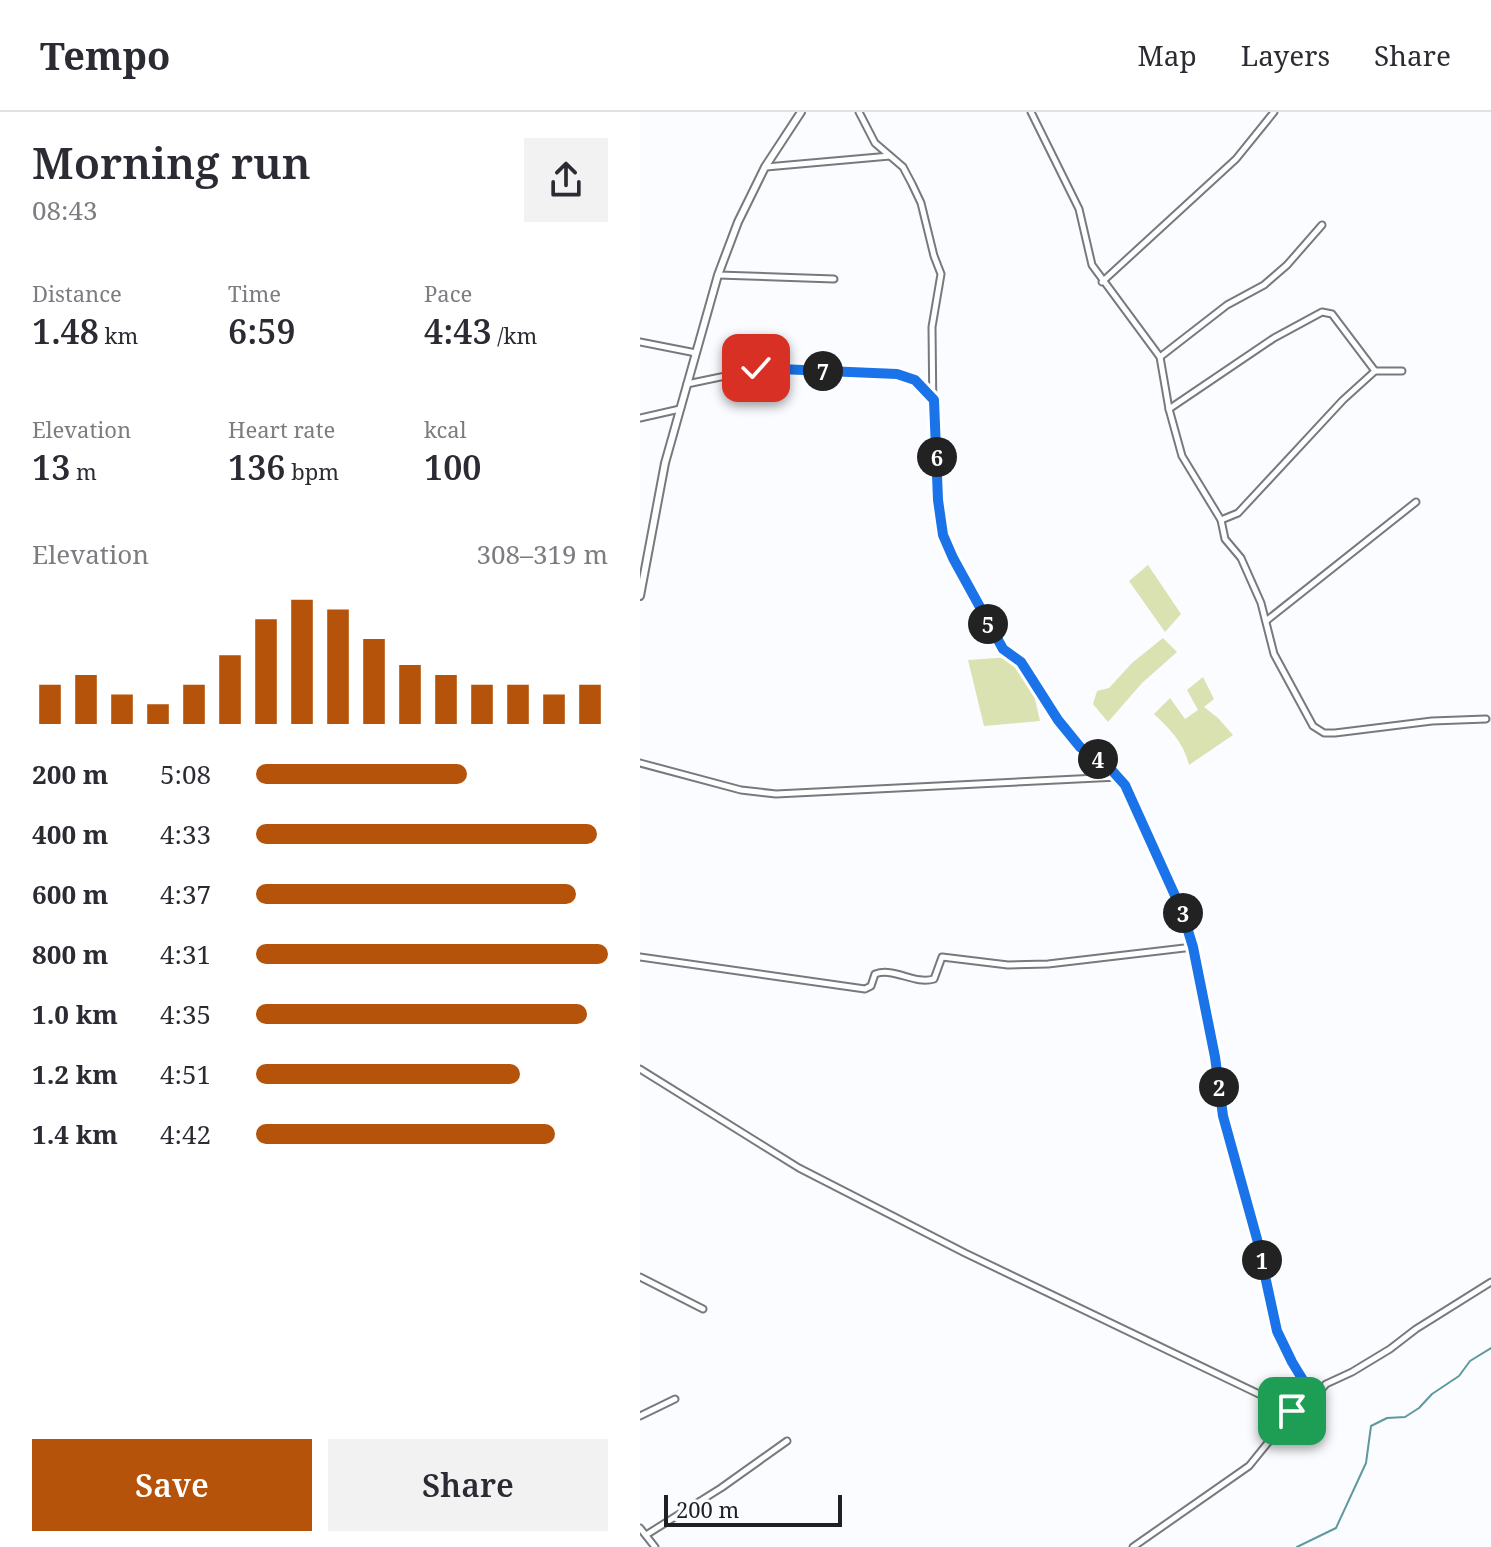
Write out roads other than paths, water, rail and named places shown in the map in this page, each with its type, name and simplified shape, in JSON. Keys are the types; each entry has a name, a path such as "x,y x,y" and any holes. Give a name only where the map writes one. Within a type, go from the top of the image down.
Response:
{"street":[{"path":"640,596 658,493 718,275 738,222 765,167 801,112"},
{"path":"859,112 875,143 903,167 921,203 941,274 932,327 938,500 943,535 1003,649 1021,662 1058,720 1080,747 1107,765 1125,785 1182,911 1193,947 1215,1057 1223,1116 1257,1239 1277,1331 1314,1398"},
{"path":"1031,112 1079,209 1087,250 1102,282 1160,357 1169,409 1182,456 1221,520 1225,539 1241,558 1255,588 1274,654 1313,726 1324,733 1432,721 1486,719"},
{"path":"1102,282 1236,159 1274,112"},
{"path":"765,167 890,156"},
{"path":"1160,357 1227,305 1264,285 1287,265 1322,225"},
{"path":"718,275 834,279"},
{"path":"1169,409 1285,331 1322,312 1332,314 1375,371"},
{"path":"640,342 696,353"},
{"path":"687,384 764,368 897,374 915,380 934,400"},
{"path":"1221,520 1238,513 1343,400 1375,371 1402,371"},
{"path":"640,418 680,409"},
{"path":"1266,621 1416,502"},
{"path":"640,763 741,790 776,794 1118,777"},
{"path":"640,957 865,989 871,986 873,976 879,972 918,980 934,979 942,957 1008,965 1048,964 1193,947"},
{"path":"640,1069 799,1168 965,1253 1290,1409 1292,1413"},
{"path":"640,1277 703,1309"},
{"path":"1133,1547 1249,1466 1292,1413 1314,1398 1326,1384 1390,1349 1491,1282"},
{"path":"640,1416 675,1399"},
{"path":"646,1535 721,1488 787,1441"},
{"path":"640,1528 655,1547"}],"waterway":[{"path":"1297,1547 1336,1528 1366,1463 1371,1426 1387,1418 1405,1417 1419,1408 1432,1394 1459,1376 1470,1361 1491,1348"}]}
